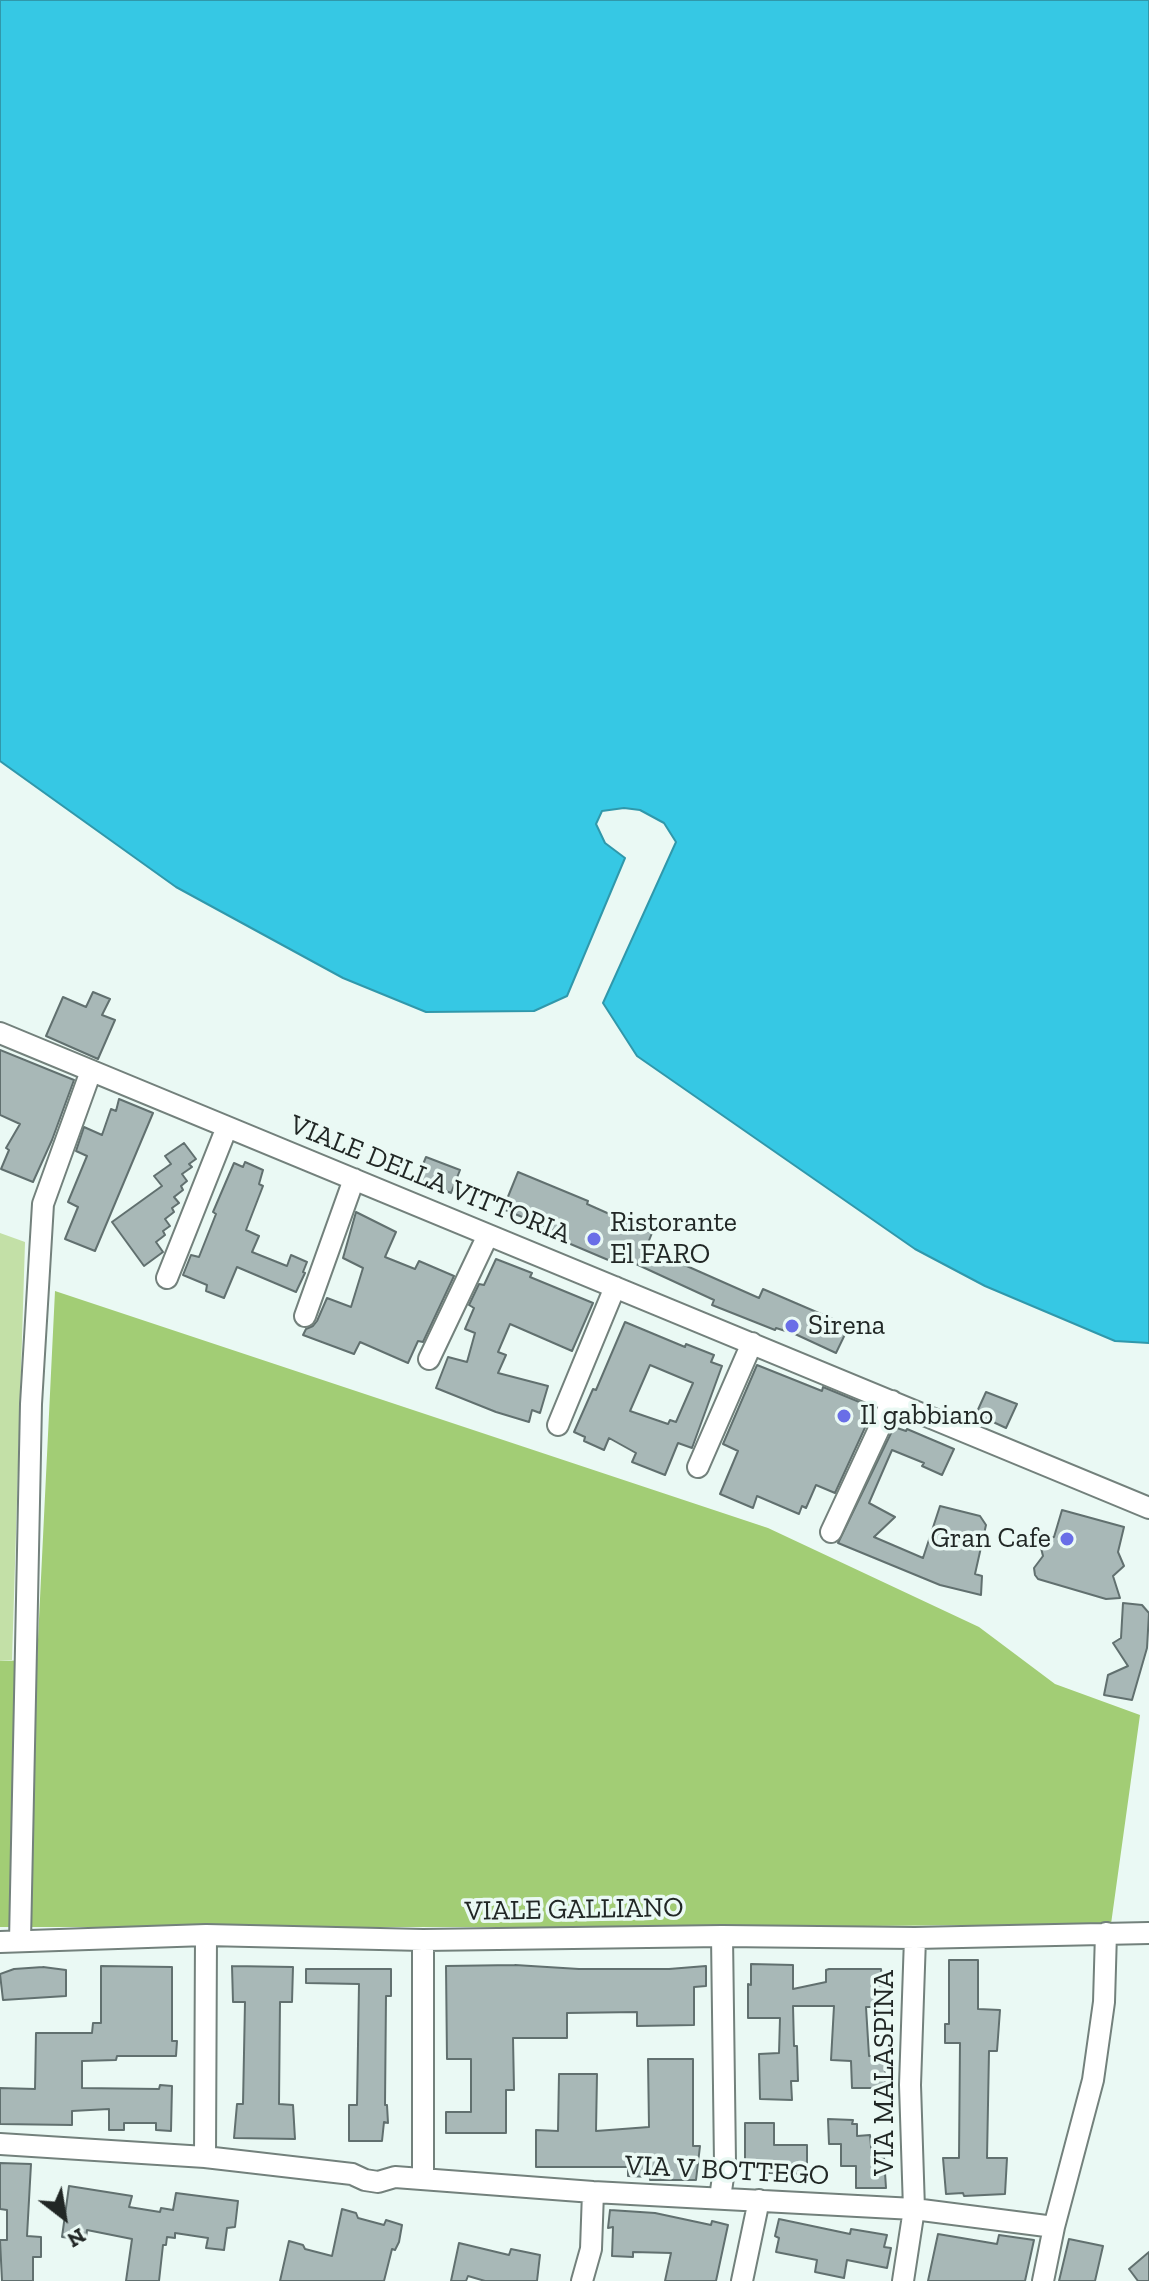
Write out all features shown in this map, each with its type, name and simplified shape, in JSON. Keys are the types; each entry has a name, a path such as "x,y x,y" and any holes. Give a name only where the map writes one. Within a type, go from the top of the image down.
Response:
{"street":[{"name":"VIALE DELLA VITTORIA","path":"0,1033 1149,1508"},
{"path":"10,1941 31,1404 43,1204 91,1071"},
{"path":"167,1278 227,1127"},
{"path":"305,1316 354,1179"},
{"path":"429,1359 488,1235"},
{"path":"558,1425 615,1287"},
{"path":"698,1467 752,1343"},
{"path":"831,1532 892,1401"},
{"path":"1043,2281 1093,2080 1104,2002 1106,1933"},
{"name":"VIALE GALLIANO","path":"10,1941 206,1935 423,1940 722,1936 915,1938 1149,1933"},
{"path":"205,2157 206,1935"},
{"path":"720,2198 725,2163 722,1936"},
{"name":"VIA MALASPINA","path":"903,2281 914,2209 910,2085 915,1938"},
{"path":"423,1940 423,2179"},
{"name":"VIA V BOTTEGO","path":"0,2144 205,2157 352,2174 378,2182 395,2177 593,2192 914,2209 1054,2227"},
{"path":"582,2281 591,2249 593,2192"},
{"path":"742,2281 759,2200"}],"green space":[{"path":"0,1233 25,1242 12,1660 0,1661"},
{"path":"55,1291 768,1528 979,1627 1055,1684 1140,1715 1111,1924 0,1927 0,1661 37,1660"}],"water":[{"path":"0,0 1149,0 1149,1343 1115,1341 985,1286 915,1249 637,1056 603,1003 676,842 664,823 640,810 624,808 602,811 596,824 605,843 625,858 567,996 534,1011 426,1012 343,978 176,887 0,761"}],"building":[{"path":"93,992 110,999 102,1015 115,1020 98,1059 46,1036 63,997 86,1007"},
{"path":"0,1050 74,1080 33,1182 1,1169 9,1150 6,1148 20,1124 0,1115"},
{"path":"119,1099 153,1113 95,1251 65,1239 78,1207 68,1202 87,1156 76,1151 84,1127 102,1135 111,1109 116,1111"},
{"path":"184,1143 196,1159 189,1164 192,1167 182,1174 187,1181 181,1186 183,1190 174,1197 179,1203 165,1219 170,1226 163,1231 165,1235 156,1242 163,1252 144,1266 112,1222 162,1186 154,1176 171,1164 165,1156"},
{"path":"426,1157 460,1170 451,1193 417,1179"},
{"path":"245,1162 263,1170 259,1184 263,1186 246,1230 259,1236 252,1252 287,1266 291,1255 307,1262 296,1292 237,1267 224,1298 206,1291 207,1285 183,1275 191,1255 199,1257 216,1214 213,1212 234,1163 243,1167"},
{"path":"518,1172 588,1201 587,1204 652,1233 646,1248 759,1298 763,1289 849,1326 836,1353 795,1334 775,1330 712,1305 714,1300 623,1258 620,1265 561,1240 563,1234 503,1209"},
{"path":"356,1212 396,1232 385,1257 415,1269 419,1261 454,1276 423,1342 418,1341 408,1363 360,1342 354,1354 303,1335 317,1321 327,1298 351,1307 363,1268 343,1258"},
{"path":"496,1259 593,1303 572,1351 510,1324 498,1352 506,1355 498,1373 548,1386 540,1413 532,1410 529,1422 436,1388 448,1357 467,1362 475,1333 465,1329 474,1308 469,1305 479,1284 484,1285"},
{"path":"625,1322 685,1347 686,1344 714,1355 711,1362 722,1366 692,1448 678,1443 665,1475 632,1462 636,1453 609,1438 604,1450 584,1441 585,1437 574,1432 593,1389 596,1390","holes":["650,1365 693,1383 676,1422 670,1420 668,1424 630,1411"]},
{"path":"757,1365 874,1408 835,1493 816,1485 806,1508 802,1506 799,1514 757,1496 753,1508 720,1494 738,1451 723,1444"},
{"path":"986,1392 1017,1404 1006,1428 976,1414"},
{"path":"894,1427 907,1429 954,1449 942,1475 922,1466 924,1463 892,1450 869,1503 895,1517 874,1537 923,1558 940,1506 980,1516 986,1525 975,1574 982,1576 981,1595 940,1585 838,1543"},
{"path":"1062,1510 1124,1527 1118,1552 1124,1566 1113,1576 1120,1598 1106,1599 1038,1579 1035,1575 1034,1568 1043,1556 1040,1544 1046,1537 1054,1537"},
{"path":"1123,1603 1142,1605 1149,1613 1147,1648 1132,1700 1104,1695 1108,1675 1128,1666 1113,1643 1121,1638"},
{"path":"949,1960 978,1960 978,2009 1000,2010 997,2051 989,2051 987,2158 1007,2158 1005,2194 946,2194 943,2158 959,2158 960,2043 945,2043 945,2024 949,2024"},
{"path":"751,1964 793,1965 793,1989 826,1982 826,1970 829,1969 881,1969 882,1981 885,1982 885,2007 866,2007 869,2056 885,2057 885,2088 852,2088 851,2061 831,2060 834,2006 793,2006 798,2081 791,2081 792,2100 760,2099 759,2054 779,2053 780,2018 748,2018"},
{"path":"515,1965 579,1969 706,1966 706,1986 694,1987 694,2025 637,2026 637,2012 567,2013 567,2038 513,2038 514,2090 506,2090 506,2133 446,2133 446,2112 471,2112 471,2059 447,2059 446,1966"},
{"path":"101,1966 172,1967 172,2041 177,2041 176,2056 117,2056 116,2060 82,2061 82,2088 159,2089 160,2085 172,2086 171,2131 156,2130 156,2123 124,2123 124,2130 109,2130 109,2109 72,2111 72,2125 0,2124 0,2088 35,2089 36,2033 92,2033 93,2023 101,2023"},
{"path":"232,1966 293,1967 292,2002 280,2002 279,2104 293,2105 295,2139 234,2138 237,2104 243,2104 245,2002 233,2002"},
{"path":"43,1967 66,1970 66,1996 3,2000 0,1974 14,1969"},
{"path":"306,1969 391,1969 391,1996 386,1996 385,2105 388,2123 384,2122 382,2141 349,2141 349,2105 357,2105 359,1984 306,1983"},
{"path":"648,2059 693,2059 693,2146 700,2146 696,2180 650,2180 650,2177 628,2176 628,2167 536,2167 536,2130 558,2131 559,2074 597,2074 596,2131 649,2127"},
{"path":"828,2119 853,2120 852,2124 857,2124 857,2136 870,2135 872,2158 884,2157 886,2188 856,2188 856,2166 841,2166 841,2144 829,2144"},
{"path":"745,2123 774,2123 774,2145 807,2145 807,2174 769,2173 769,2161 745,2161"},
{"path":"0,2163 31,2164 27,2236 41,2237 41,2257 33,2257 33,2281 2,2281 0,2240 7,2240 7,2210 0,2209"},
{"path":"69,2186 132,2196 129,2207 160,2212 161,2208 173,2210 176,2193 238,2201 235,2227 227,2228 224,2250 206,2248 208,2238 175,2233 175,2238 167,2237 166,2245 163,2245 159,2281 126,2281 132,2239 87,2230 86,2240 62,2237"},
{"path":"342,2209 356,2213 358,2218 384,2225 386,2220 402,2225 384,2281 280,2281 289,2241 332,2256"},
{"path":"610,2210 655,2213 711,2225 712,2221 728,2225 716,2281 665,2281 671,2253 633,2252 633,2257 612,2256 613,2227 608,2228"},
{"path":"779,2219 850,2234 851,2229 887,2235 884,2247 891,2248 887,2268 847,2260 844,2278 815,2272 817,2260 776,2252 779,2238 775,2236"},
{"path":"938,2234 997,2244 999,2235 1034,2240 1025,2281 928,2281"},
{"path":"1069,2239 1103,2246 1095,2281 1059,2281"},
{"path":"459,2243 509,2255 511,2249 540,2255 537,2281 485,2281 468,2276 466,2281 451,2281"},
{"path":"1149,2252 1149,2281 1138,2281 1129,2269"}],"place":[{"name":"Ristorante El FARO","path":"594,1239"},
{"name":"Sirena","path":"792,1326"},
{"name":"Il gabbiano","path":"844,1416"},
{"name":"Gran Cafe","path":"1067,1539"}]}
